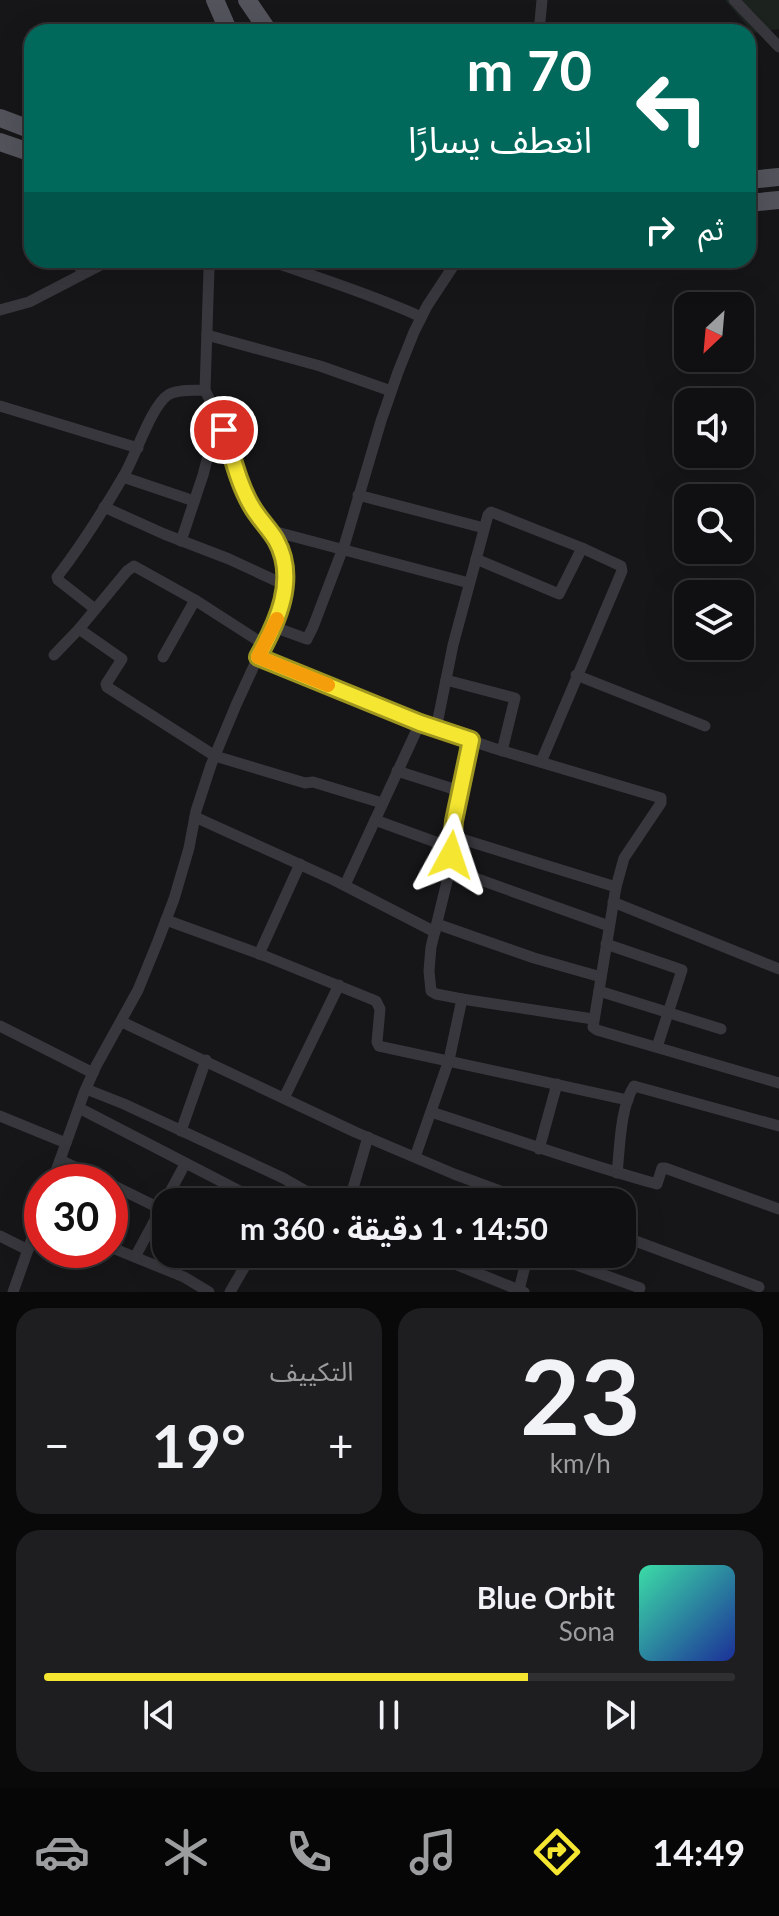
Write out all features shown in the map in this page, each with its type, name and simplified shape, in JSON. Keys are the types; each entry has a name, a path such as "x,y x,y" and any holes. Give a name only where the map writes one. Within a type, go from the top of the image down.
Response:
{"main road":[{"path":"215,0 226,24"},
{"path":"247,0 264,24"},
{"path":"0,118 24,127"},
{"path":"0,142 24,150"},
{"path":"756,179 779,177"},
{"path":"756,202 779,200"}],"street":[{"path":"540,24 542,0"},
{"path":"734,0 779,47"},
{"path":"80,268 82,274"},
{"path":"0,310 29,302 94,268"},
{"path":"59,1164 93,1073 138,990 166,920 215,756 282,604 285,564 282,554 277,541 245,494 224,430 205,390 209,268"},
{"path":"291,268 365,293 421,317"},
{"path":"274,627 308,637 319,615 391,391 421,317 452,268"},
{"path":"207,335 320,366 391,391"},
{"path":"95,609 57,578 123,477 158,404 174,393 205,390"},
{"path":"0,406 138,448"},
{"path":"181,541 218,418"},
{"path":"123,477 194,501"},
{"path":"358,495 484,528"},
{"path":"104,507 285,585"},
{"path":"436,729 469,583 491,512 617,563 622,571 541,762"},
{"path":"269,530 469,583"},
{"path":"476,559 559,594 582,548"},
{"path":"54,655 134,566 265,645"},
{"path":"163,657 195,600"},
{"path":"79,629 122,659 107,687 215,756 382,803"},
{"path":"258,657 436,729 661,798 661,803 624,858 613,902 593,1027 779,1083"},
{"path":"576,675 705,726"},
{"path":"446,680 515,698 502,751"},
{"path":"345,885 420,723"},
{"path":"471,740 460,791 450,869 429,971 431,991 462,999 593,1019"},
{"path":"397,771 460,791"},
{"path":"195,817 345,885 402,917 601,977"},
{"path":"375,820 616,887"},
{"path":"259,954 300,864"},
{"path":"450,869 609,926"},
{"path":"613,902 779,969"},
{"path":"166,920 379,1003 379,1046 628,1100"},
{"path":"606,944 682,970 657,1047"},
{"path":"284,1098 339,985"},
{"path":"599,991 721,1029"},
{"path":"415,1157 449,1060 462,999"},
{"path":"122,1022 368,1137 494,1188"},
{"path":"0,1026 93,1073"},
{"path":"181,1131 206,1060"},
{"path":"539,1149 557,1084"},
{"path":"617,1173 628,1100 633,1087 637,1085 779,1126"},
{"path":"86,1089 300,1188"},
{"path":"79,1108 233,1188"},
{"path":"431,1112 539,1149 657,1184 662,1168 665,1168 779,1209"},
{"path":"0,1116 66,1143"},
{"path":"353,1188 368,1137"},
{"path":"60,1160 68,1164"},
{"path":"174,1188 185,1164"},
{"path":"128,1195 152,1210"},
{"path":"135,1257 152,1230"},
{"path":"0,1236 24,1248"},
{"path":"636,1241 759,1287"},
{"path":"128,1254 184,1277 209,1292"},
{"path":"13,1292 24,1261"},
{"path":"230,1292 243,1268"},
{"path":"464,1268 521,1291 525,1268"},
{"path":"585,1268 640,1288"}],"shaded area":[{"path":"725,0 779,0 779,29 756,33 756,24 745,24"}],"slow traffic":[{"path":"277,619 258,657 328,685"}],"route":[{"path":"224,430 245,494 277,541 285,564 282,604 258,657 420,723 471,740 454,821 451,855"}]}
